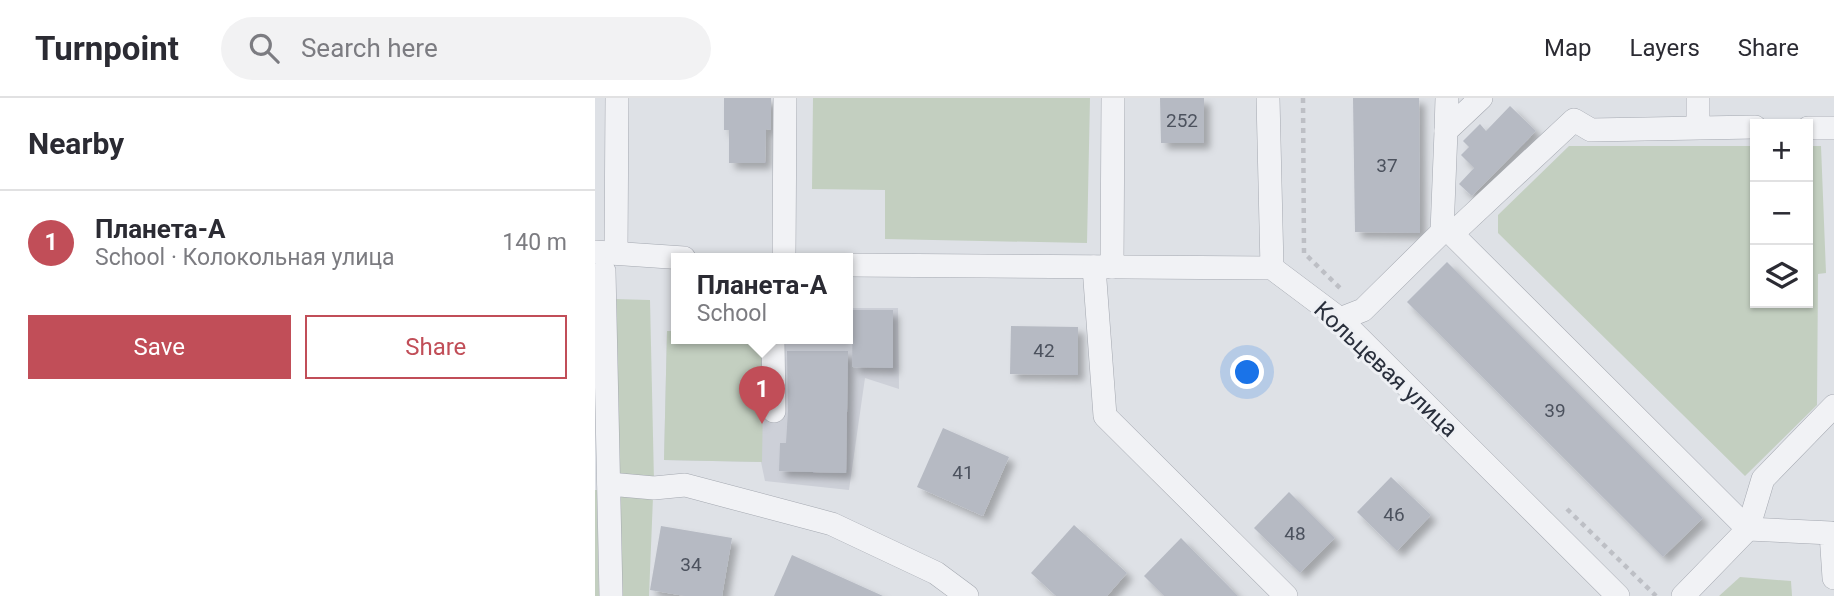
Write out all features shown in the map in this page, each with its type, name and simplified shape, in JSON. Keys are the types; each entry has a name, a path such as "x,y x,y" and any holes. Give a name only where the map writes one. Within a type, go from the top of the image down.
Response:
{"street":[{"path":"611,596 605,476 605,259 617,98"},
{"path":"784,253 785,98"},
{"path":"1113,98 1103,267 1105,416 1286,596"},
{"path":"853,265 1272,268 1268,98"},
{"path":"1447,98 1447,233 1748,529 1832,531 1834,578"},
{"path":"1446,131 1481,98"},
{"path":"1698,98 1698,126"},
{"path":"1341,319 1363,310 1574,120 1591,130 1750,127"},
{"path":"1813,128 1834,128"},
{"path":"605,259 671,258"},
{"name":"Кольцевая улица","path":"1272,268 1341,319 1618,596"},
{"path":"773,344 773,411"},
{"path":"1683,596 1748,529 1763,479 1834,406"},
{"path":"605,476 654,488 685,485 832,524 936,573 967,596"},
{"path":"1833,596 1834,587"}],"path":[{"path":"1303,98 1304,253 1363,310"},
{"path":"1559,501 1656,596"}],"shaded area":[{"path":"853,308 898,308 899,389 865,378 849,490 765,481 761,462 664,460 667,331 671,331 671,344 853,344"}],"green space":[{"path":"813,98 1090,98 1087,243 885,239 885,190 812,189"},
{"path":"1569,146 1750,146 1750,308 1813,308 1813,146 1821,146 1826,273 1818,274 1817,405 1745,476 1498,233 1498,215"},
{"path":"614,299 650,300 654,482 620,479"},
{"path":"667,331 671,331 671,344 764,344 762,462 664,460"},
{"path":"597,490 599,596 595,596"},
{"path":"620,492 653,497 649,596 622,596"},
{"path":"1740,577 1791,581 1792,596 1719,596"}],"building":[{"path":"724,98 771,98 771,130 766,129 765,163 729,163 729,130 724,130"},
{"path":"1160,98 1204,98 1204,143 1161,143"},
{"path":"1353,98 1419,98 1420,233 1355,232"},
{"path":"1510,106 1536,131 1472,196 1459,184 1474,168 1461,155 1469,147 1463,141 1480,124 1486,131"},
{"path":"1447,262 1703,518 1663,557 1407,302"},
{"path":"853,310 893,310 893,368 852,367"},
{"path":"1011,326 1078,327 1078,375 1010,374"},
{"path":"787,351 848,351 846,473 779,471 780,443 786,443"},
{"path":"943,428 1009,457 983,516 917,487"},
{"path":"1391,477 1431,515 1397,551 1357,512"},
{"path":"1289,492 1335,538 1300,573 1254,528"},
{"path":"1074,525 1127,573 1107,596 1056,596 1031,573"},
{"path":"661,526 732,538 722,596 685,596 650,590"},
{"path":"1181,538 1238,596 1164,596 1144,576"},
{"path":"792,555 883,596 774,596"}],"place":[{"name":"Планета-А","path":"762,424"}]}
